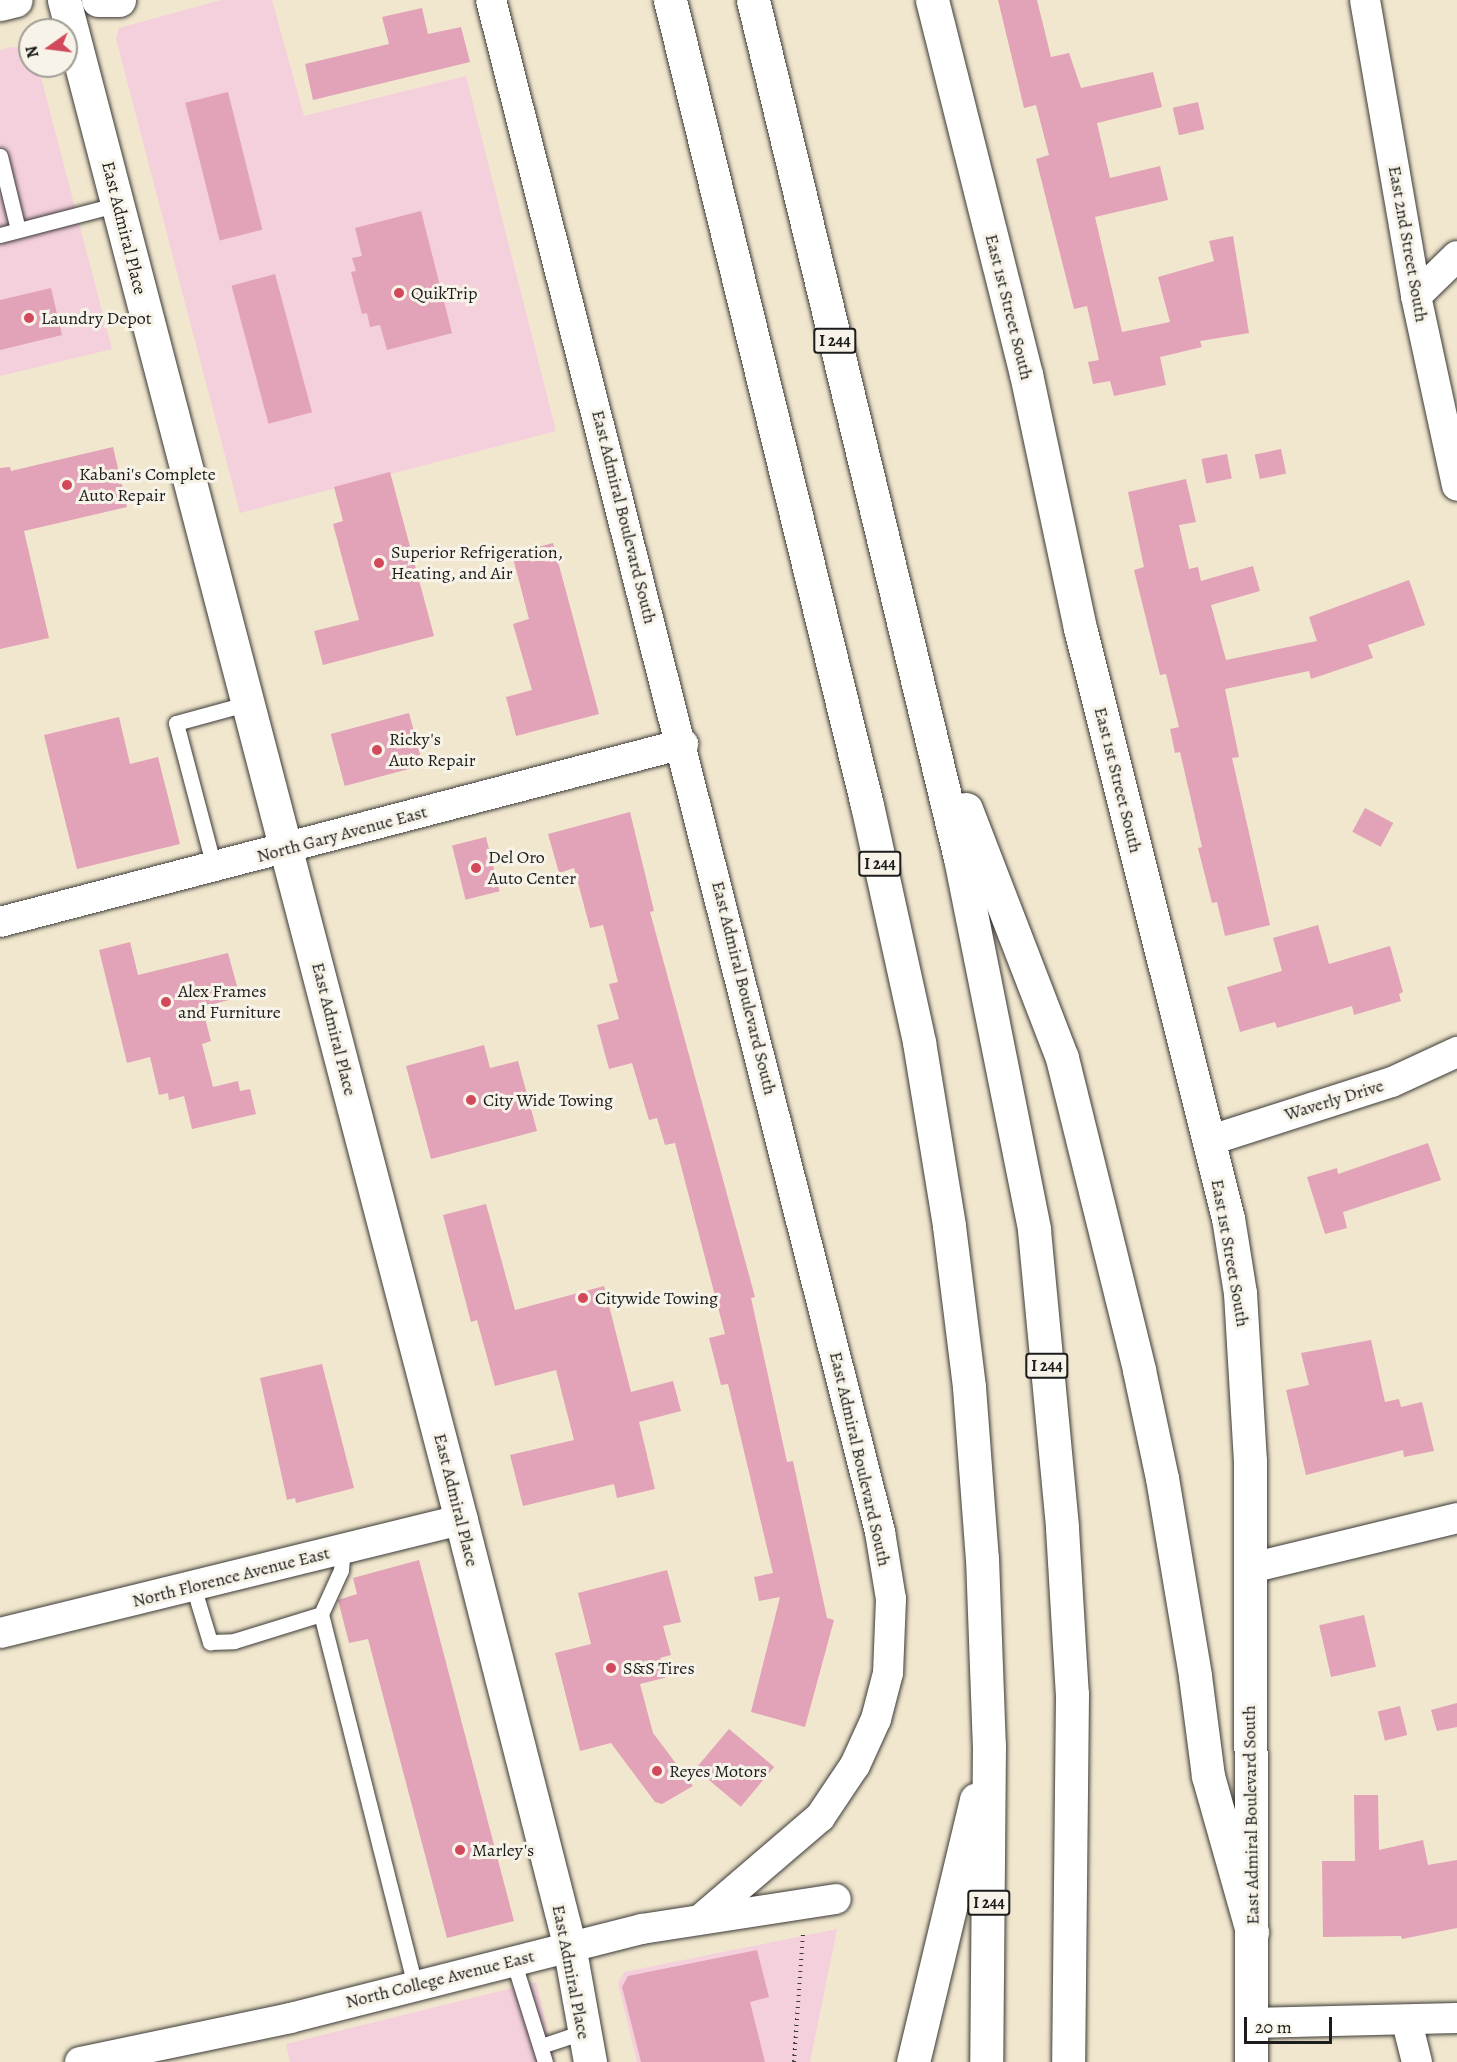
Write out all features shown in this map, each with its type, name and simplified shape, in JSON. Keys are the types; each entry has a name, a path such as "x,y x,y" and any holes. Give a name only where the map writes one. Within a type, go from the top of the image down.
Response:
{"main road":[{"path":"0,4 16,0"},
{"name":"East Admiral Place","path":"64,0 288,848 461,1520 569,1945 586,2047"},
{"path":"98,0 119,0"},
{"name":"I 244","path":"670,0 867,805 919,1042 949,1226 969,1387 982,1558 989,1745 986,2062"},
{"name":"I 244","path":"753,0 982,962 1034,1230 1062,1528 1072,1694 1068,2062"},
{"name":"East 1st Street South","path":"933,0 1026,374 1080,628 1228,1218 1246,1359 1251,1568"},
{"path":"916,682 1062,1058 1139,1370 1162,1478 1196,1676 1208,1776 1252,1932"},
{"name":"East Admiral Boulevard South","path":"1251,1568 1251,2062"},
{"path":"913,2062 989,1745"}],"street":[{"name":"East Admiral Boulevard South","path":"491,0 683,744 880,1532 891,1599 888,1673 876,1719 855,1765 820,1817 702,1918"},
{"name":"East 2nd Street South","path":"1365,0 1416,296 1457,486"},
{"path":"1416,296 1457,256"},
{"name":"North Gary Avenue East","path":"0,922 683,744"},
{"name":"Waverly Drive","path":"1208,1141 1392,1082 1457,1052"},
{"path":"1251,1568 1457,1518"},
{"name":"North Florence Avenue East","path":"0,1633 461,1520"},
{"name":"North College Avenue East","path":"86,2061 290,2018 569,1945 702,1918 836,1899"},
{"path":"1251,2023 1407,2022 1457,2018"},
{"path":"1407,2022 1417,2062"}],"lane":[{"path":"0,156 18,230"},
{"path":"0,235 119,204"},
{"path":"214,867 176,723 249,703"},
{"path":"343,1549 341,1570 321,1614 415,1986"},
{"path":"194,1586 210,1642 234,1641 321,1614"},
{"path":"513,1960 545,2062"},
{"path":"541,2046 586,2047"}],"path":[{"path":"794,2062 804,1947 803,1904"}],"shaded area":[{"path":"221,0 272,0 304,116 466,76 556,431 240,513 116,39 119,28"},
{"path":"18,48 18,78 41,78 112,349 0,376 0,50"},
{"path":"837,1929 810,2062 637,2062 618,1983 624,1972"},
{"path":"536,1982 555,2062 290,2062 286,2044"}],"building":[{"path":"998,0 1037,0 1051,57 1069,53 1081,88 1153,72 1162,107 1097,123 1110,178 1160,166 1168,200 1095,217 1122,332 1170,322 1158,277 1214,261 1209,241 1233,236 1249,333 1200,341 1202,347 1160,357 1166,385 1114,396 1110,381 1093,384 1088,362 1099,360 1087,306 1074,309 1036,159 1049,155 1036,105 1024,108"},
{"path":"422,8 428,34 461,27 470,62 313,100 305,64 389,44 382,17"},
{"path":"228,92 262,230 220,240 185,103"},
{"path":"1198,102 1204,129 1179,135 1173,108"},
{"name":"QuikTrip","path":"421,211 452,333 387,350 380,325 370,327 367,313 362,314 351,272 356,271 352,258 362,256 355,228"},
{"path":"275,274 312,412 269,424 232,286"},
{"name":"Laundry Depot","path":"51,288 62,335 0,350 0,300"},
{"path":"113,447 127,507 24,531 49,638 0,649 0,468 10,467 11,471"},
{"path":"1281,449 1286,473 1260,479 1255,455"},
{"path":"1227,454 1232,479 1206,484 1201,459"},
{"name":"Superior Refrigeration, Heating, and Air","path":"390,472 434,636 323,665 314,631 359,620 333,524 343,521 334,487"},
{"path":"1186,479 1196,522 1179,525 1189,569 1198,567 1201,581 1253,566 1260,591 1211,605 1226,660 1317,641 1309,617 1409,580 1425,625 1368,645 1373,658 1311,679 1309,671 1225,689 1239,757 1232,758 1270,925 1225,936 1217,902 1212,903 1198,848 1202,847 1180,752 1175,753 1170,729 1179,727 1166,674 1160,675 1134,570 1144,567 1128,492"},
{"path":"553,543 599,714 516,736 506,697 532,690 513,624 529,619 512,554"},
{"name":"Ricky's Auto Repair","path":"409,713 423,765 345,786 331,734"},
{"path":"119,717 130,764 158,757 180,844 77,869 44,735"},
{"path":"1365,808 1393,823 1381,847 1352,832"},
{"path":"630,812 654,911 650,912 755,1297 751,1298 787,1462 793,1461 827,1618 834,1620 805,1727 751,1712 780,1597 759,1601 754,1577 773,1573 728,1384 721,1385 709,1338 725,1334 675,1143 665,1145 657,1118 649,1120 632,1063 609,1069 597,1025 619,1019 609,984 618,982 603,925 590,928 574,868 559,873 548,834"},
{"name":"Del Oro Auto Center","path":"486,837 500,891 466,900 452,845"},
{"path":"1318,925 1329,964 1390,946 1403,992 1399,994 1401,1001 1354,1015 1352,1006 1277,1028 1275,1022 1240,1032 1227,987 1282,971 1273,938"},
{"name":"Alex Frames and Furniture","path":"130,942 138,975 228,953 240,997 202,1007 211,1041 202,1044 213,1087 238,1081 240,1091 250,1089 256,1114 192,1129 184,1096 169,1100 168,1093 159,1095 150,1057 127,1063 99,950"},
{"name":"City Wide Towing","path":"484,1045 490,1068 518,1061 537,1131 431,1159 406,1066"},
{"path":"1428,1143 1441,1180 1343,1212 1347,1228 1325,1234 1307,1177 1337,1168 1338,1174"},
{"path":"486,1204 515,1310 604,1286 631,1392 673,1381 681,1411 639,1422 655,1489 617,1498 614,1484 523,1506 510,1455 574,1440 556,1370 495,1386 477,1320 471,1322 443,1215"},
{"path":"1371,1340 1385,1402 1399,1399 1401,1407 1422,1402 1434,1451 1404,1457 1403,1450 1306,1475 1286,1390 1309,1385 1301,1353"},
{"path":"322,1364 354,1488 296,1503 295,1498 287,1500 260,1378"},
{"path":"419,1560 514,1921 447,1938 368,1639 349,1643 338,1600 357,1594 353,1578"},
{"name":"S&S Tires","path":"667,1570 681,1622 663,1626 671,1655 660,1658 668,1677 640,1684 653,1733 693,1786 662,1804 655,1802 611,1743 580,1751 555,1653 591,1644 578,1593"},
{"path":"1364,1615 1376,1667 1331,1677 1319,1625"},
{"path":"1457,1703 1457,1727 1437,1731 1431,1710"},
{"path":"1400,1706 1407,1735 1385,1741 1378,1712"},
{"path":"729,1729 774,1767 741,1807 696,1769"},
{"path":"1354,1795 1378,1795 1379,1850 1423,1840 1428,1865 1457,1860 1457,1928 1402,1939 1401,1936 1323,1937 1322,1861 1355,1861"},
{"path":"757,1950 769,1997 750,2002 765,2062 641,2062 622,1987 628,1976"}],"place":[{"name":"QuikTrip","path":"399,293"},
{"name":"Laundry Depot","path":"29,318"},
{"name":"Kabani's Complete Auto Repair","path":"67,485"},
{"name":"Superior Refrigeration, Heating, and Air","path":"379,563"},
{"name":"Ricky's Auto Repair","path":"377,750"},
{"name":"Del Oro Auto Center","path":"476,868"},
{"name":"Alex Frames and Furniture","path":"166,1002"},
{"name":"City Wide Towing","path":"471,1100"},
{"name":"Citywide Towing","path":"583,1298"},
{"name":"S&S Tires","path":"611,1668"},
{"name":"Reyes Motors","path":"657,1771"},
{"name":"Marley's","path":"460,1850"}]}
